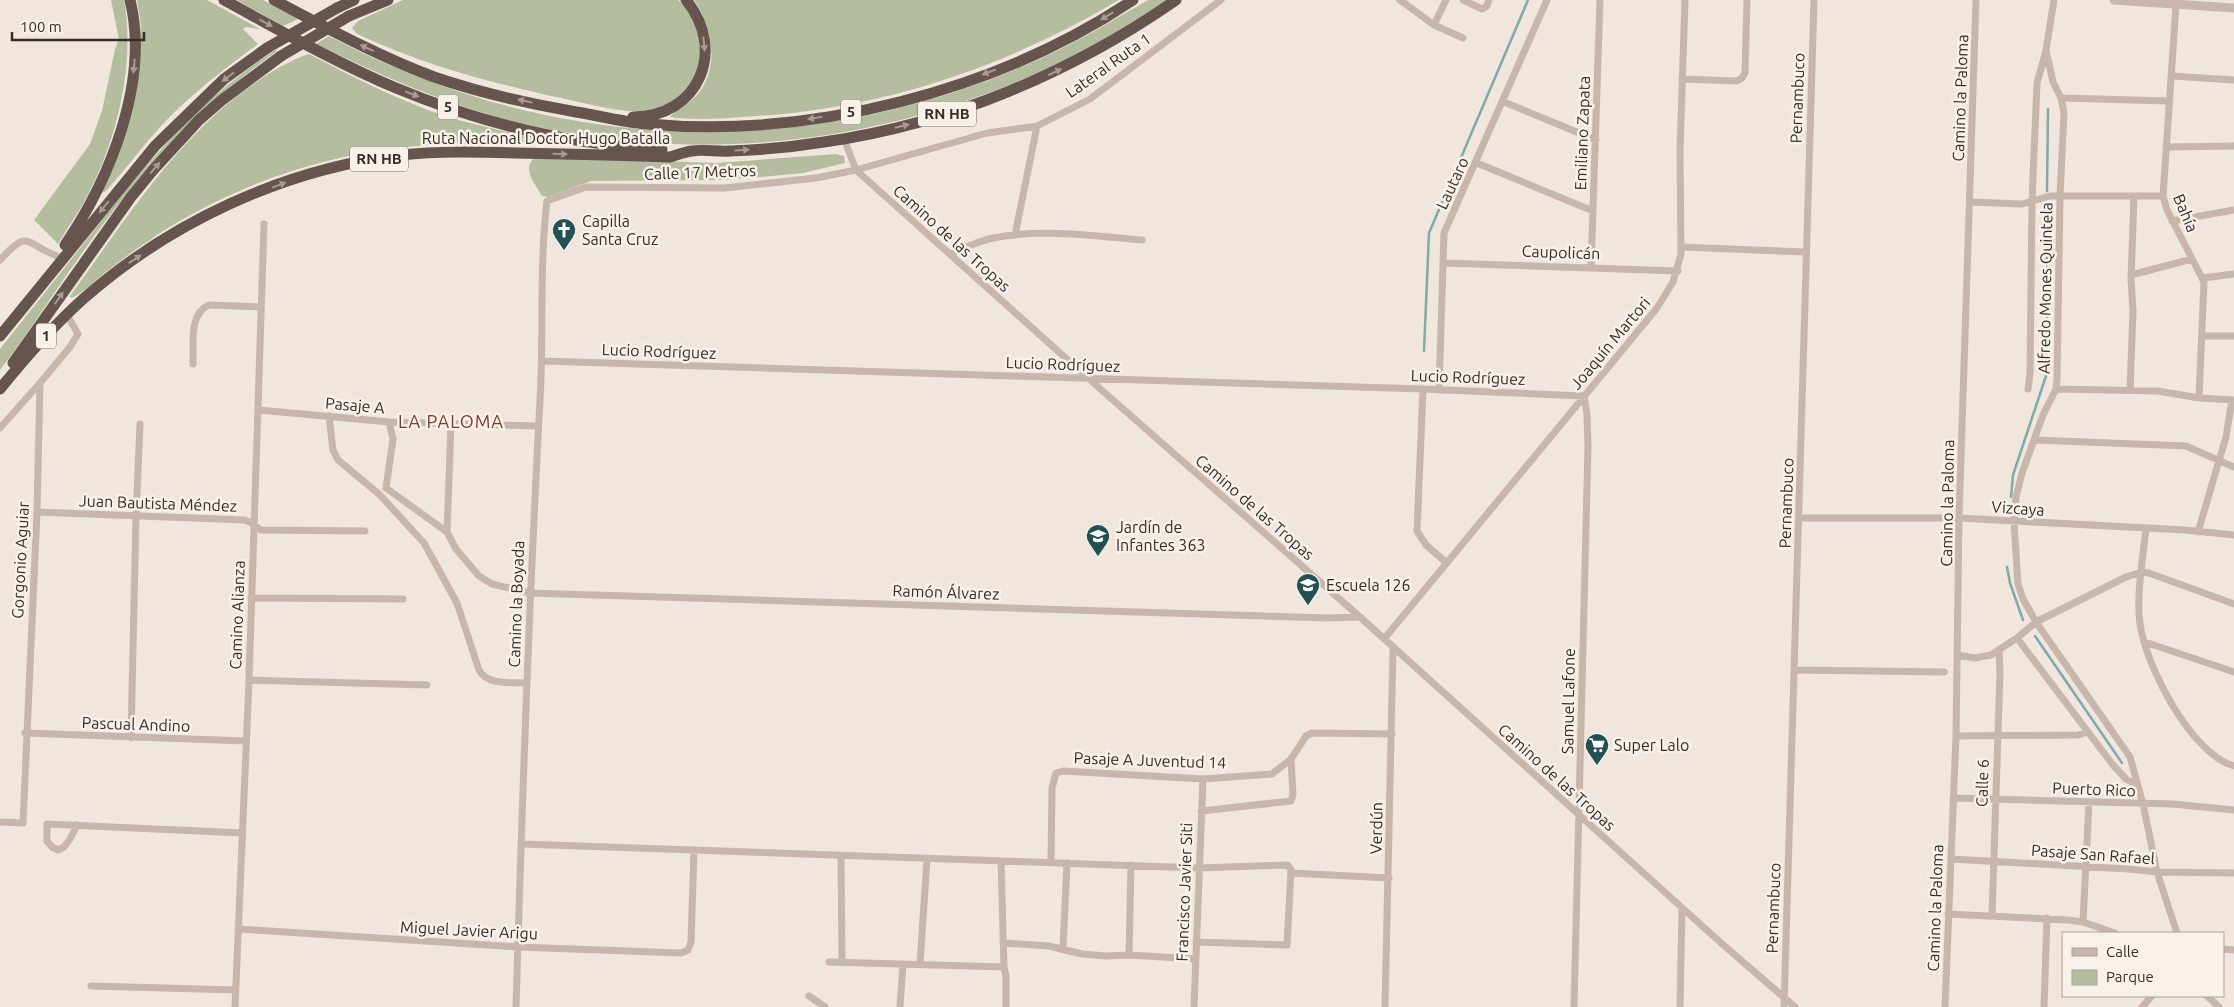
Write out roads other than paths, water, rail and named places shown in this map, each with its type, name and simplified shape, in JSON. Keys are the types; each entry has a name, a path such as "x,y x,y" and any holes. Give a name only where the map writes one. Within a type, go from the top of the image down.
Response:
{"highway":[{"path":"30,298 91,202 121,128 135,63 135,24 130,0"},
{"name":"5","path":"224,0 362,73 405,92 458,111 518,128 570,138 622,146 693,150"},
{"name":"5","path":"274,0 352,41 440,78 494,94 645,124 675,126 744,125 818,118 891,104 974,78 1026,58 1081,31 1133,0"},
{"path":"30,298 134,170 176,123 224,79 267,48 354,0"},
{"path":"0,381 105,232 154,169 199,120 222,100 281,56 349,16 388,0"},
{"path":"608,117 643,117 659,114 678,105 693,90 702,72 705,41 698,18 686,0"},
{"name":"Ruta Nacional Doctor Hugo Batalla","path":"96,289 131,261 200,219 262,191 341,166 402,155 441,153 670,157 693,150 728,151 787,148 844,139 947,114 1019,88 1102,48 1176,0"},
{"name":"1","path":"0,389 34,349 96,289"},
{"name":"1","path":"0,336 30,298"}],"street":[{"name":"Lateral Ruta 1","path":"856,170 987,133 1037,126 1090,99 1221,0"},
{"path":"1400,0 1434,25 1463,38"},
{"path":"1434,25 1446,0"},
{"path":"1463,0 1482,9 1487,6 1489,0"},
{"name":"Lautaro","path":"1439,390 1444,233 1504,102 1547,0"},
{"name":"Emiliano Zapata","path":"1591,267 1600,0"},
{"name":"Joaquín Martori","path":"1384,639 1669,291 1678,270 1681,247 1682,79 1685,0"},
{"path":"1682,79 1737,81 1742,78 1745,73 1747,0"},
{"name":"Pernambuco","path":"1784,1007 1814,0"},
{"name":"Camino la Paloma","path":"1945,1007 1956,736 1959,518 1976,0"},
{"name":"Alfredo Mones Quintela","path":"2028,388 2030,374 2032,201 2037,83 2046,50 2054,0"},
{"path":"2116,0 2234,8"},
{"name":"Bahía","path":"2176,5 2163,196 2172,221 2203,278 2205,298 2199,398"},
{"name":"Alfredo Mones Quintela","path":"2046,50 2053,82 2061,98 2064,113 2060,196 2059,359 2056,389 2042,416 2016,497 2014,522 2018,584 2023,599 2036,622 2130,757 2157,872 2177,932"},
{"path":"2172,76 2234,80"},
{"path":"2061,98 2169,101"},
{"path":"1504,102 1596,140"},
{"path":"1015,235 1037,126"},
{"name":"Camino de las Tropas","path":"844,139 856,170 1089,379 1360,617 1682,908 1795,1007"},
{"path":"2166,147 2234,146"},
{"path":"1477,163 1593,211"},
{"name":"Calle 17 Metros","path":"547,201 586,187 724,188 816,178 856,170"},
{"path":"1970,202 2010,204 2032,201 2042,197 2060,196 2163,196"},
{"path":"2130,390 2134,196"},
{"name":"Camino la Boyada","path":"516,1007 530,593 542,361 544,224 547,201"},
{"path":"2172,221 2234,210"},
{"name":"Camino Alianza","path":"235,1007 259,410 264,224"},
{"path":"950,254 975,243 1015,235 1068,234 1142,240"},
{"path":"0,260 17,242 24,241 32,242 46,252 57,256"},
{"path":"1681,247 1806,252"},
{"path":"2131,275 2192,259"},
{"name":"Caupolicán","path":"1443,263 1678,270"},
{"path":"2203,278 2234,274"},
{"path":"193,364 194,323 197,314 202,308 209,305 261,307"},
{"path":"0,428 70,348 78,334 67,315"},
{"path":"2202,336 2234,336"},
{"name":"Lucio Rodríguez","path":"542,361 1423,389 1584,396"},
{"name":"Gorgonio Aguiar","path":"0,822 23,823 25,733 37,512 40,383"},
{"path":"1423,389 1417,531 1426,545 1447,563"},
{"path":"2056,389 2158,391 2199,398 2233,400 2220,462 2198,532"},
{"name":"Samuel Lafone","path":"1574,1007 1588,446 1587,414 1584,396"},
{"name":"Pasaje A","path":"259,410 389,422 538,426"},
{"path":"329,416 334,450 338,460 378,494 424,543 458,603 483,677 490,681 527,683"},
{"path":"378,494 386,488 392,439 389,422"},
{"path":"131,738 140,424"},
{"path":"447,532 451,424"},
{"path":"2035,440 2186,446 2234,467"},
{"path":"386,488 447,532"},
{"name":"Juan Bautista Méndez","path":"37,512 244,520 261,530 365,531"},
{"name":"Vizcaya","path":"1800,518 1959,518 2234,535"},
{"path":"2146,529 2141,572 2140,619 2145,642 2166,695 2181,718 2213,755 2234,766"},
{"name":"Ramón Álvarez","path":"447,532 456,549 479,576 492,584 530,593 1317,618 1360,617"},
{"path":"1958,655 1980,658 1999,650 2036,622 2126,577 2141,572 2149,573 2234,604"},
{"path":"251,598 403,599"},
{"path":"2017,638 2087,732 2126,779 2138,786"},
{"path":"2145,642 2234,672"},
{"name":"Verdún","path":"1385,1007 1394,649"},
{"name":"Calle 6","path":"1992,916 2000,673 1999,650"},
{"path":"1794,670 1944,672"},
{"path":"249,680 428,685"},
{"path":"1956,736 2078,735 2087,732"},
{"name":"Pascual Andino","path":"25,733 246,741"},
{"path":"1201,812 1290,801 1293,795 1291,759 1306,736 1312,733 1392,734"},
{"name":"Pasaje A Juventud 14","path":"1051,862 1052,788 1056,773 1063,771 1202,779 1274,774 1291,759"},
{"name":"Francisco Javier Siti","path":"1194,1007 1202,779"},
{"name":"Puerto Rico","path":"1953,798 2142,804 2234,810"},
{"path":"2083,922 2089,802"},
{"path":"77,825 64,847 58,850 46,842 47,824 77,825 242,832"},
{"path":"522,844 840,857 1198,868 1288,864 1291,874 1287,945 1196,942"},
{"name":"Miguel Javier Arigu","path":"239,929 518,947 681,953 688,950 691,942 694,851"},
{"path":"840,857 842,963"},
{"path":"920,964 927,859"},
{"name":"Pasaje San Rafael","path":"1950,859 2157,872 2234,873"},
{"path":"1001,861 1006,1007"},
{"path":"1063,948 1067,864"},
{"path":"1129,955 1131,865"},
{"path":"1291,874 1389,878"},
{"path":"1680,1007 1682,908"},
{"path":"1948,914 2047,918 2083,922 2112,932"},
{"path":"2044,1007 2047,918"},
{"path":"1003,943 1035,944 1063,948 1082,954 1195,959"},
{"path":"829,962 1004,967"},
{"path":"900,1007 903,964"},
{"path":"91,986 236,990"},
{"path":"809,996 825,1007"},
{"path":"2142,1007 2151,997"},
{"path":"2208,997 2219,1007"}],"waterway":[{"path":"1424,351 1429,233 1528,0"},
{"path":"2047,191 2048,109"},
{"path":"2011,497 2013,475 2047,373 2047,207"},
{"path":"2007,567 2010,583 2023,620"},
{"path":"2035,636 2122,763"}],"place":[{"name":"Capilla Santa Cruz","path":"564,251"},
{"name":"Jardín de Infantes 363","path":"1098,557"},
{"name":"Escuela 126","path":"1308,606"},
{"name":"Super Lalo","path":"1597,766"}],"district":[{"name":"LA PALOMA","path":"451,422"}]}
